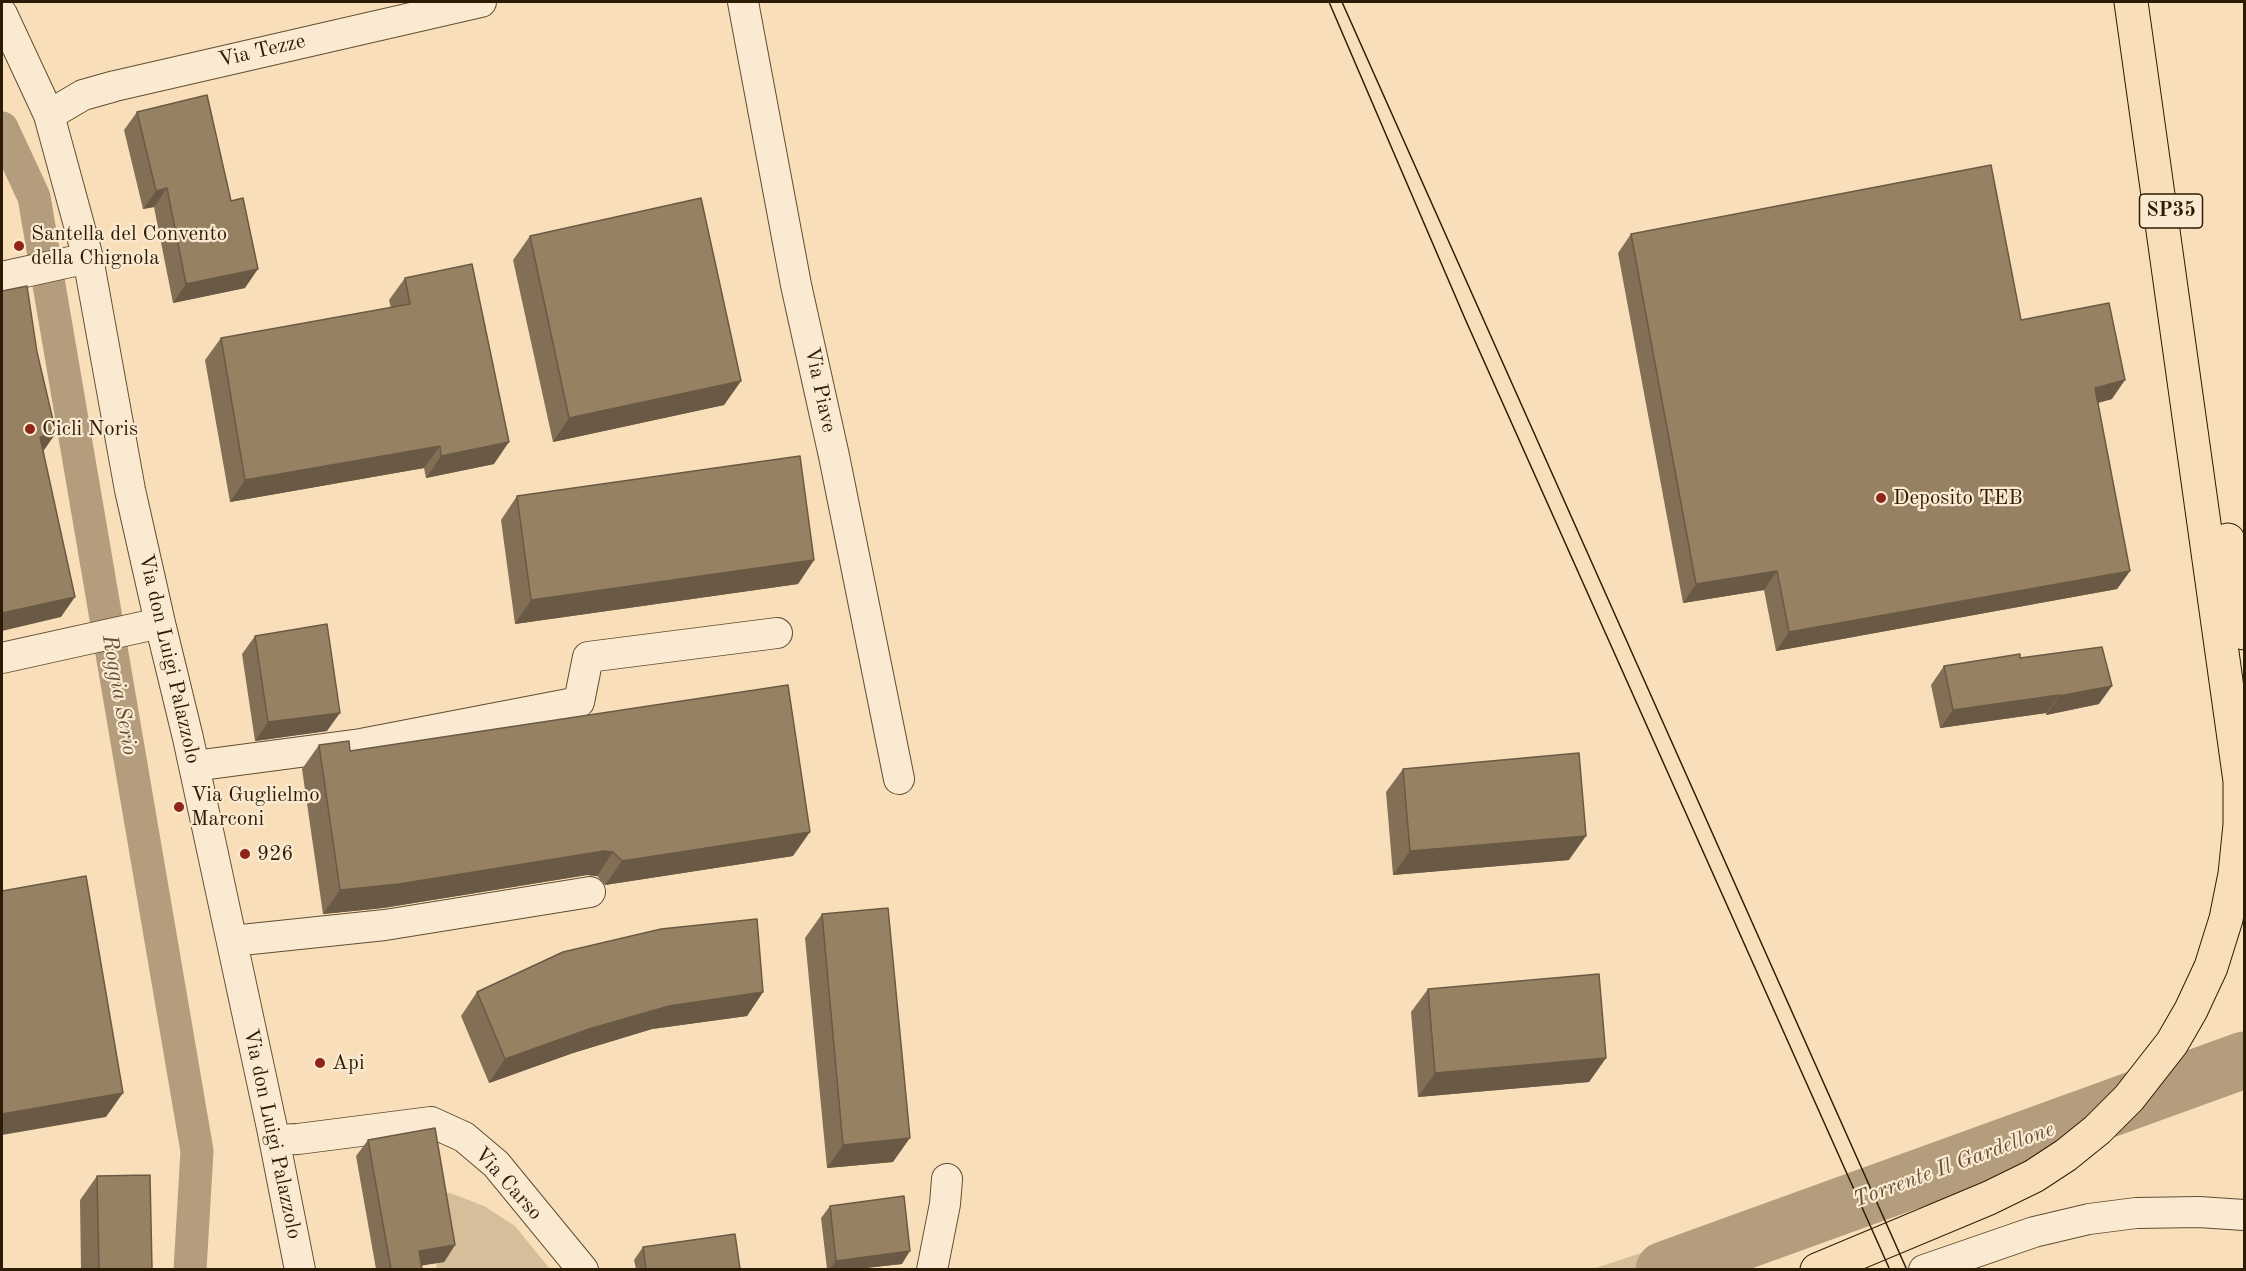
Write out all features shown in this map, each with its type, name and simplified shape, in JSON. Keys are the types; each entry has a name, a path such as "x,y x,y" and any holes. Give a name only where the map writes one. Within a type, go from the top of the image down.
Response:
{"highway":[{"name":"SP35","path":"2132,7 2157,125 2244,633"},
{"path":"1816,1269 1989,1198 2034,1176 2066,1155 2097,1130 2129,1098 2172,1043 2191,1010 2211,967 2226,919 2235,874 2240,825 2240,781 2132,7"}],"street":[{"name":"Via Tezze","path":"49,115 83,95 388,11 481,2"},
{"name":"Via Piave","path":"743,2 796,285 834,456 898,779"},
{"path":"2,15 49,115 88,258 11,275"},
{"name":"Via don Luigi Palazzolo","path":"88,258 130,490 194,766 300,1269"},
{"path":"2,658 160,623"},
{"path":"194,766 361,744 579,702 588,657 777,633"},
{"path":"232,941 385,925 590,892"},
{"name":"Via Carso","path":"274,1140 431,1122 464,1137 496,1164 583,1269"},
{"path":"932,1269 945,1204 947,1179"},
{"path":"1924,1269 2034,1232 2090,1219 2136,1214 2199,1212 2242,1214"}],"shaded area":[{"path":"1841,1186 1855,1218 1723,1269 1593,1269"},
{"path":"425,1191 450,1193 484,1206 515,1226 550,1269 437,1269"}],"building":[{"path":"207,95 231,201 243,198 258,269 186,284 167,188 156,191 137,112"},
{"name":"Deposito TEB","path":"1991,165 2021,320 2109,303 2125,380 2095,388 2130,571 1789,632 1777,571 1696,584 1631,234"},
{"path":"701,198 741,381 569,418 530,236"},
{"path":"472,264 509,442 441,456 440,446 245,480 221,338 410,304 405,278"},
{"path":"27,286 37,352 56,433 40,437 75,597 2,613 2,291"},
{"path":"800,456 814,560 531,600 517,496"},
{"path":"327,624 340,713 268,722 255,636"},
{"path":"2102,647 2112,686 2059,696 1953,710 1944,666 2020,654 2020,658"},
{"path":"788,685 810,832 622,861 613,852 604,851 399,884 340,890 319,745 349,741 350,751"},
{"path":"1579,753 1586,836 1410,851 1403,769"},
{"path":"86,876 123,1093 2,1114 2,891"},
{"path":"888,908 910,1138 843,1145 822,914"},
{"path":"757,919 763,992 669,1006 589,1029 505,1059 477,992 563,952 661,929"},
{"path":"1599,974 1606,1058 1435,1073 1428,989"},
{"path":"435,1128 455,1245 419,1251 422,1269 391,1269 368,1140"},
{"path":"150,1175 152,1269 99,1269 97,1176"},
{"path":"904,1196 910,1251 836,1261 830,1206"},
{"path":"735,1234 740,1269 646,1269 643,1247"}],"waterway":[{"name":"Roggia Serio","path":"2,128 34,197 197,1151 190,1270"},
{"name":"Torrente Il Gardellone","path":"1664,1270 2244,1060"}],"tram line":[{"path":"1329,2 1466,321 1890,1270"},
{"path":"1342,2 1907,1270"}],"place":[{"name":"Santella del Convento della Chignola","path":"19,246"},
{"name":"Cicli Noris","path":"30,429"},
{"name":"Deposito TEB","path":"1881,498"},
{"name":"Via Guglielmo Marconi","path":"179,807"},
{"name":"926","path":"245,854"},
{"name":"Api","path":"320,1063"}]}
